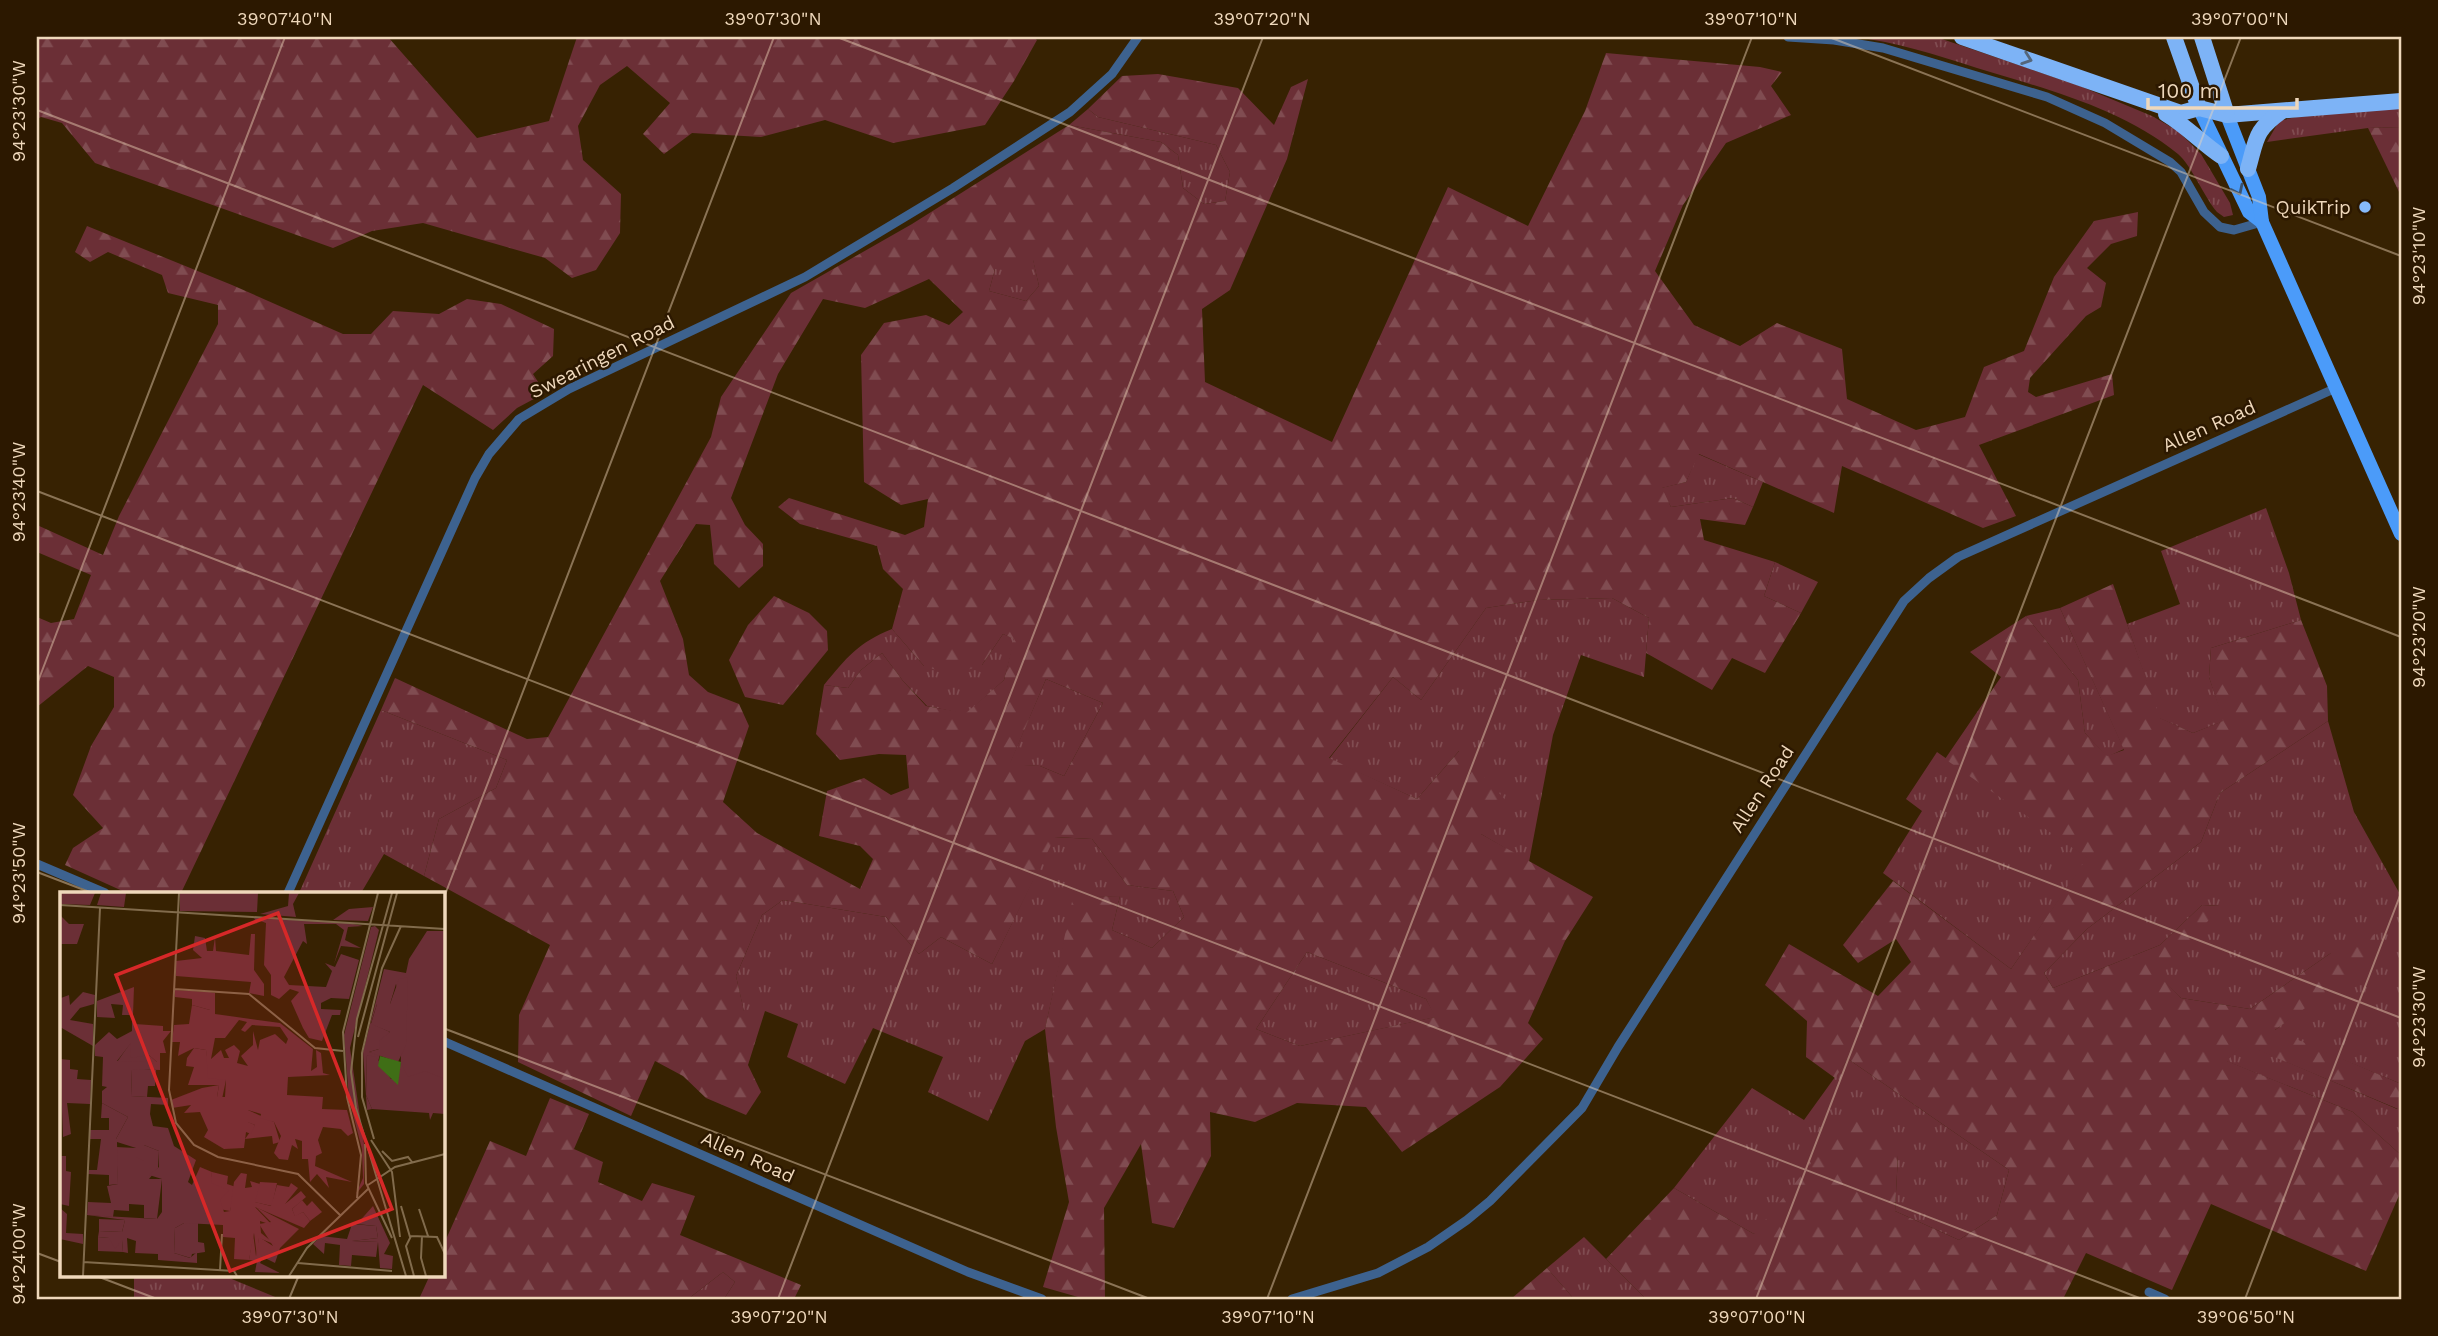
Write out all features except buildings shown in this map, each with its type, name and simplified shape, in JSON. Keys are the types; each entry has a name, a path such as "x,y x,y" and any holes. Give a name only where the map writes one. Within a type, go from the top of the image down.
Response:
{"highway":[{"path":"1962,37 2182,113 2199,108 2227,115 2401,101"},
{"path":"2174,37 2199,108"},
{"path":"2202,37 2227,115"},
{"path":"2142,101 2180,123 2221,156"},
{"path":"2248,169 2257,135 2270,119 2282,111"}],"main road":[{"path":"2199,108 2249,212 2262,222"},
{"path":"2227,115 2259,197 2262,222 2401,534"}],"street":[{"name":"Swearingen Road","path":"288,892 475,478 488,454 519,419 569,390 805,277 953,188 1070,112 1112,74 1138,37"},
{"path":"1788,37 1883,48 2048,97 2105,123 2170,162 2181,172 2204,212 2220,227 2234,230 2262,222"},
{"name":"Allen Road","path":"1292,1299 1378,1273 1429,1247 1490,1201 1582,1108 1618,1047 1904,601 1929,578 1958,557 2336,388"},
{"path":"37,864 103,892"},
{"name":"Allen Road","path":"444,1041 934,1257 1042,1299"},
{"path":"2149,1292 2165,1299"}],"green space":[{"path":"37,37 388,37 477,138 549,121 577,37 1033,37 1037,40 985,125 893,143 825,120 761,137 692,133 664,154 643,134 670,103 627,66 600,85 578,126 583,160 621,194 620,233 596,270 572,278 545,258 423,223 372,231 333,248 95,163 62,123 41,117 37,119"},
{"path":"1852,37 1936,37 2080,86 2152,116 2178,131 2201,154 2230,203 2233,215 2224,217 2217,212 2178,154 2156,138 2108,112 2056,92 1931,54"},
{"path":"1606,53 1760,67 1782,72 1771,86 1791,115 1726,143 1683,205 1655,271 1694,325 1740,346 1777,323 1842,349 1847,399 1916,430 1965,417 1984,367 2024,351 2054,277 2094,221 2138,212 2137,236 2111,244 2087,268 2106,283 2101,307 2086,316 2030,378 2028,392 2036,397 2112,374 2114,395 1979,445 2016,516 1983,528 1842,466 1834,513 1699,454 1686,482 1662,488 1671,507 1733,498 1753,507 1745,525 1700,519 1704,540 1775,562 1764,596 1801,613 1765,673 1732,658 1712,690 1646,653 1649,618 1612,598 1538,600 1486,608 1421,700 1393,677 1329,758 1417,799 1460,750 1509,804 1481,834 1593,897 1565,941 1528,1023 1543,1039 1500,1087 1402,1152 1366,1107 1297,1103 1255,1122 1210,1112 1211,1156 1174,1228 1152,1223 1141,1144 1104,1208 1105,1299 1085,1299 1043,1287 1069,1202 1056,1127 1045,1029 1073,897 1120,896 1112,930 1152,948 1184,917 1173,891 1127,885 1092,839 1055,837 992,964 941,937 919,954 886,917 783,900 762,915 736,976 744,1011 765,1011 748,1065 761,1092 746,1115 706,1098 683,1076 655,1061 631,1116 518,1062 519,1015 550,945 424,876 439,819 496,788 507,760 381,710 395,678 527,739 548,737 711,437 721,397 791,293 912,224 1069,125 1161,142 1178,155 1183,188 1204,204 1225,201 1230,172 1216,145 1098,117 1088,109 1122,76 1158,74 1238,88 1274,125 1291,87 1308,79 1287,159 1230,290 1202,309 1205,382 1332,442 1448,187 1528,226 1585,111","holes":["1033,260 1039,286 1026,301 989,291 995,269 1016,271","929,279 963,312 949,325 926,315 884,323 861,355 864,482 901,505 928,499 924,527 905,535 789,498 778,507 800,524 877,546 883,569 903,589 892,629 924,666 952,675 982,665 1003,634 1014,639 1004,680 966,713 926,706 882,653 861,670 848,688 824,685 816,734 840,760 879,754 906,755 909,788 891,795 864,778 827,791 819,836 860,846 873,859 860,889 757,833 723,802 749,726 739,704 708,692 689,675 683,639 660,581 696,524 710,525 714,564 739,588 763,566 763,544 745,525 731,498 778,374 823,299 865,308","1046,679 1103,703 1064,776 1040,766 1010,764","1307,952 1426,999 1435,1017 1300,1046 1256,1029"]},
{"path":"2401,108 2401,127 2368,128 2267,142 2279,121 2296,117"},
{"path":"1088,109 1098,117 1216,145 1230,172 1225,201 1204,204 1183,188 1178,155 1161,142 1069,125"},
{"path":"2401,127 2401,196 2368,128"},
{"path":"87,226 343,334 371,334 393,311 439,314 467,299 501,304 554,329 553,356 533,374 545,393 517,408 493,430 423,385 181,892 125,892 65,865 73,848 103,828 73,795 91,746 114,707 114,677 88,666 37,707 37,617 51,623 74,619 91,575 37,552 37,525 103,555 119,516 218,324 218,305 168,293 162,275 108,252 90,262 75,252"},
{"path":"1033,259 1039,286 1026,301 989,291 995,269"},
{"path":"1698,454 1763,482 1753,507 1733,498 1671,507 1661,488 1686,482"},
{"path":"2266,508 2289,573 2301,620 2211,648 2209,677 2224,721 2193,733 2159,718 2127,624 2180,604 2161,551"},
{"path":"1775,562 1818,582 1801,613 1764,596"},
{"path":"2113,584 2160,718 2193,733 2223,721 2209,677 2211,648 2301,620 2327,686 2328,721 2220,793 2201,842 2087,929 2044,973 2053,988 2160,945 2202,905 2221,906 2160,976 2181,998 2250,1009 2331,953 2375,934 2375,957 2275,1030 2399,1083 2401,1106 2398,1109 2243,1044 2227,1061 2353,1112 2401,1155 2401,1191 2366,1271 2211,1204 2172,1290 2086,1253 2063,1299 1646,1299 1606,1259 1674,1188 1754,1234 1850,1115 1898,1155 1895,1211 1959,1240 1997,1215 2009,1170 1848,1059 1835,1078 1806,1057 1807,1021 1765,985 1789,944 1878,996 1911,962 1896,939 1858,963 1843,945 1893,881 2011,969 2087,858 1945,759 2001,677 1970,652 2026,616 2078,680 2085,733 2107,756 2124,750 2060,608"},
{"path":"774,596 809,613 827,631 828,650 783,705 745,697 729,660 748,625"},
{"path":"1612,598 1649,618 1644,677 1581,655 1553,735 1529,862 1481,834 1459,751 1417,799 1329,759 1393,677 1421,700 1486,608 1538,600"},
{"path":"2060,608 2124,749 2107,757 2085,733 2078,680 2026,616"},
{"path":"892,629 924,666 982,665 1003,634 1015,639 1004,680 966,714 927,706 903,681 882,653 861,670 848,688 824,685 854,652 871,639"},
{"path":"1046,679 1103,703 1064,776 1040,766 1009,765"},
{"path":"381,710 507,760 496,788 439,819 424,876 384,854 362,892 299,892"},
{"path":"2328,721 2354,812 2401,896 2401,1087 2399,1083 2274,1031 2299,1011 2331,953 2250,1009 2181,998 2159,976 2220,906 2202,905 2160,945 2053,988 2044,973 2087,929 2201,842 2220,793"},
{"path":"1937,752 2088,858 2011,969 1883,873 1922,811 1906,799"},
{"path":"1054,837 1092,839 1127,885 1173,891 1184,917 1152,948 1112,930 1120,896 1074,898 1045,1029 1025,1041 988,1121 928,1092 943,1057 873,1028 845,1084 787,1057 798,1024 765,1011 744,1012 736,976 762,915 783,900 886,917 919,954 941,937 992,964"},
{"path":"1307,952 1426,999 1436,1017 1300,1046 1256,1029"},
{"path":"2243,1043 2397,1109 2401,1106 2401,1155 2353,1112 2226,1061"},
{"path":"1848,1059 2009,1170 1997,1215 1959,1240 1895,1211 1898,1155 1754,1234 1674,1188 1752,1088 1804,1120"},
{"path":"550,1098 589,1114 574,1149 603,1162 598,1182 642,1201 652,1183 695,1196 680,1235 801,1285 794,1299 724,1299 735,1282 723,1272 688,1299 419,1299 430,1276 444,1276 444,1244 490,1141 526,1156"},
{"path":"1584,1237 1646,1299 1574,1299 1547,1268"},
{"path":"1547,1268 1574,1299 1511,1299"},
{"path":"723,1272 735,1282 724,1299 688,1299"},
{"path":"134,1276 224,1276 280,1299 134,1299"}],"place":[{"name":"QuikTrip","path":"2365,207"}]}
